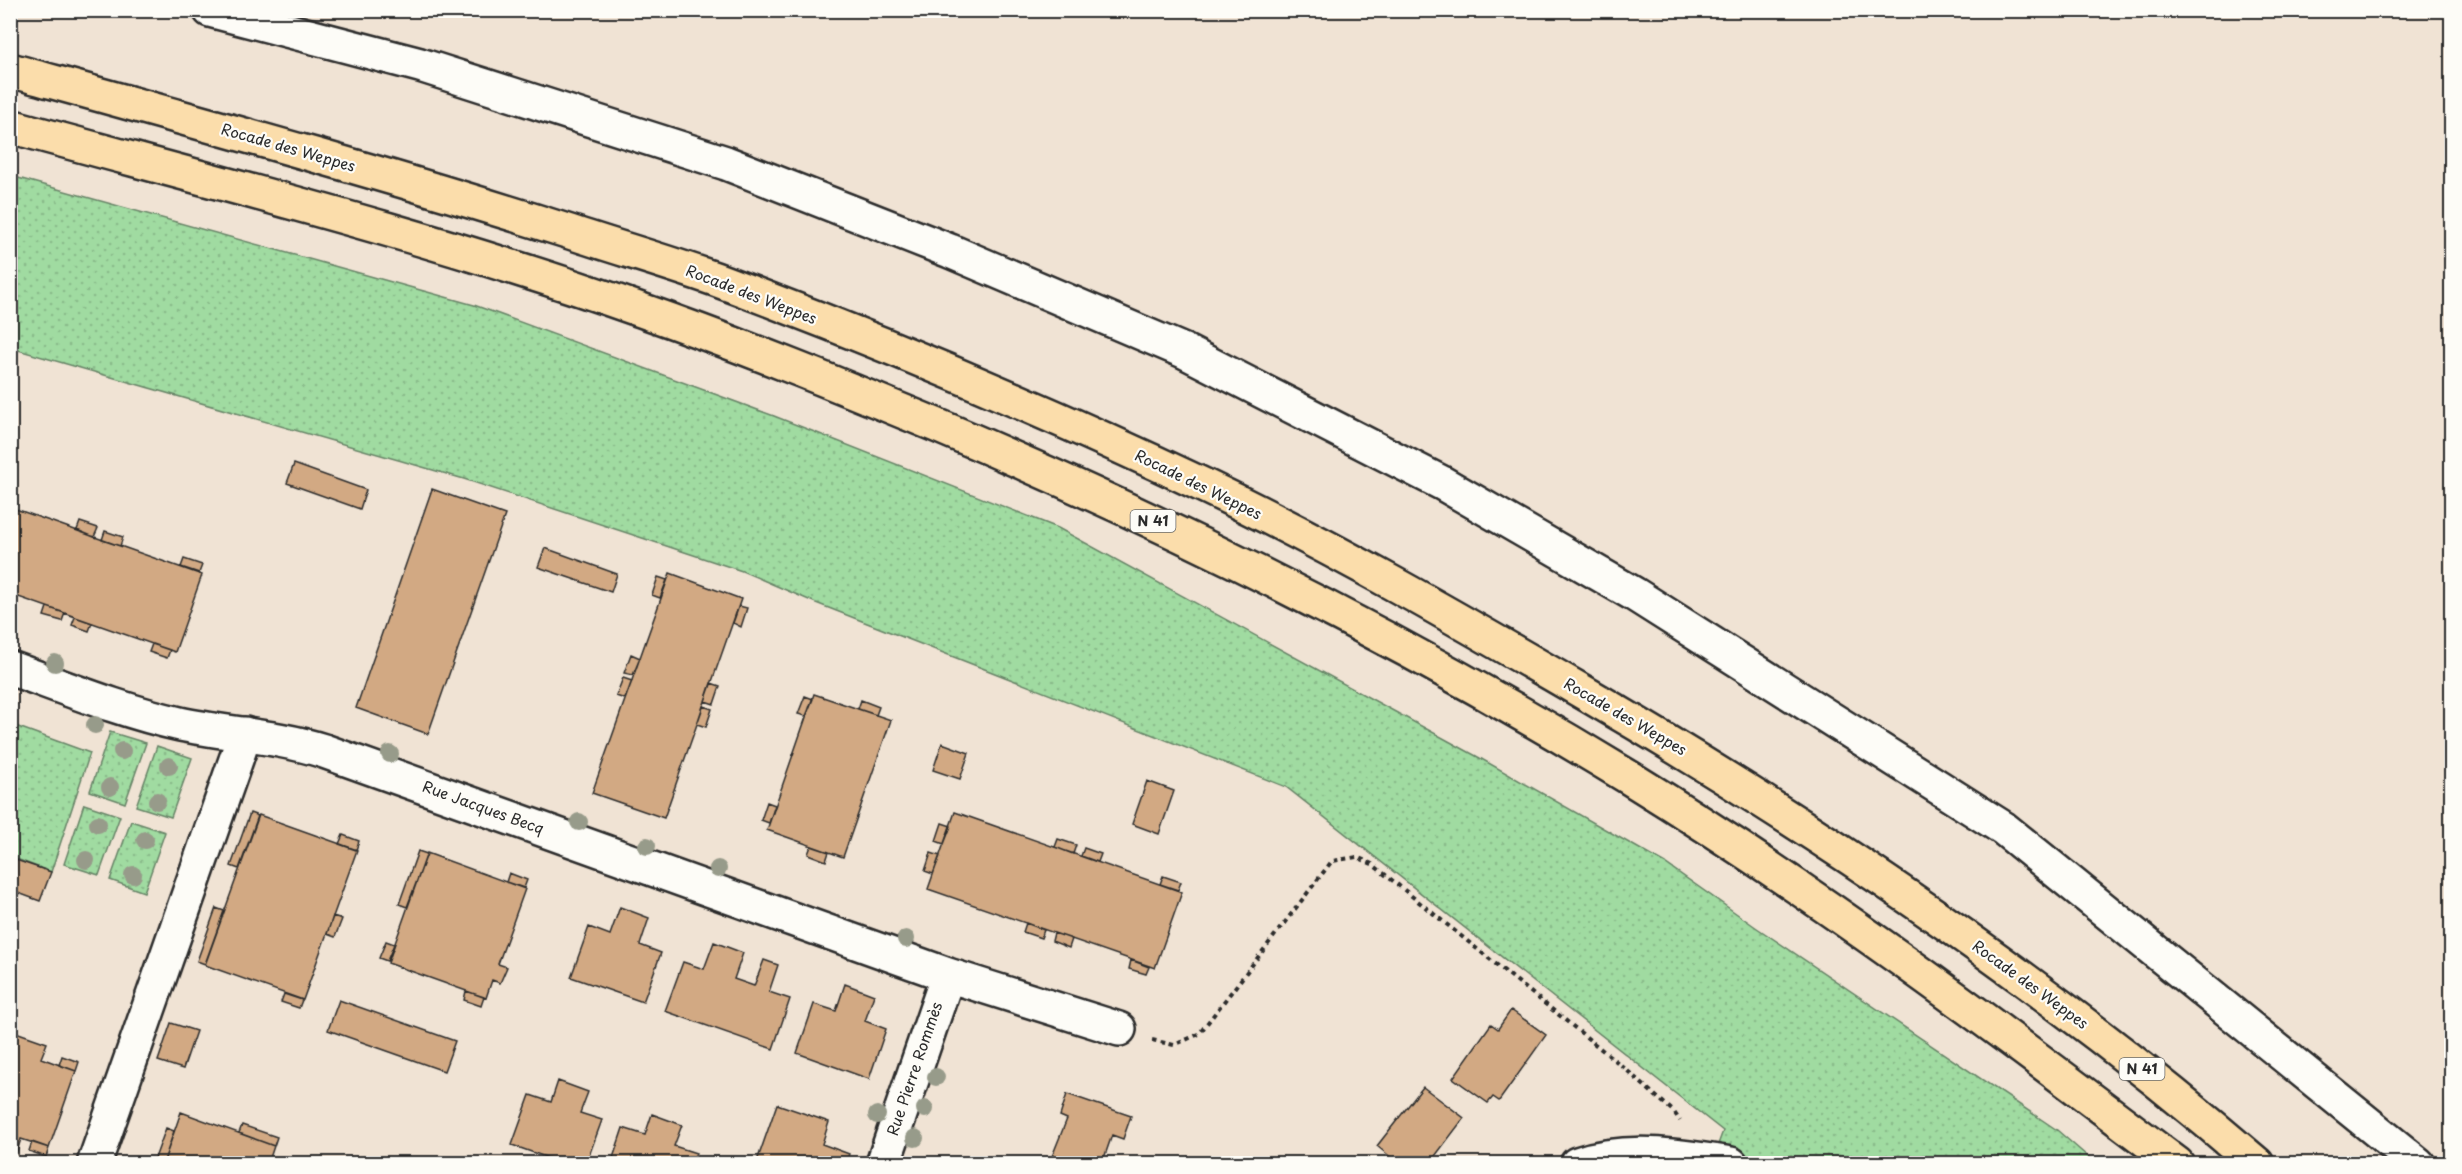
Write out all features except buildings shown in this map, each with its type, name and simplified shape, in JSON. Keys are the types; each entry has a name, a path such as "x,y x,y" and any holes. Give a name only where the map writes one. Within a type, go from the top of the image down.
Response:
{"highway":[{"name":"Rocade des Weppes","path":"10,70 438,190 711,278 1000,393 1209,488 1417,595 1683,750 1864,867 2023,978 2180,1097 2257,1164"},
{"name":"N 41","path":"10,126 441,245 641,310 839,384 1030,465 1200,543 1422,657 1630,778 1797,886 1924,974 2177,1164"}],"street":[{"path":"210,10 420,65 726,163 950,250 1184,351 1442,483 1634,594 2003,828 2418,1164"},
{"name":"Rue Jacques Becq","path":"10,668 149,716 190,726 273,737 324,750 948,975 1119,1029"},
{"path":"94,1164 245,734"},
{"name":"Rue Pierre Rommès","path":"883,1164 948,975"},
{"path":"1577,1164 1609,1156 1641,1154 1731,1164"}],"path":[{"path":"1119,1029 1174,1045 1199,1034 1295,906 1332,861 1357,857 1372,864 1631,1074 1674,1112 1686,1128 1699,1159"}],"green space":[{"path":"11,176 474,305 774,416 1058,528 1478,757 1666,864 2057,1130 2095,1163 1711,1163 1723,1131 1286,787 816,603 742,571 464,479 11,348"},
{"path":"10,724 90,753 51,872 11,857"},
{"path":"110,732 146,743 125,803 90,791"},
{"path":"157,746 192,758 171,817 136,806"},
{"path":"84,804 120,816 99,875 64,864"},
{"path":"131,821 165,832 144,892 110,880"}]}
